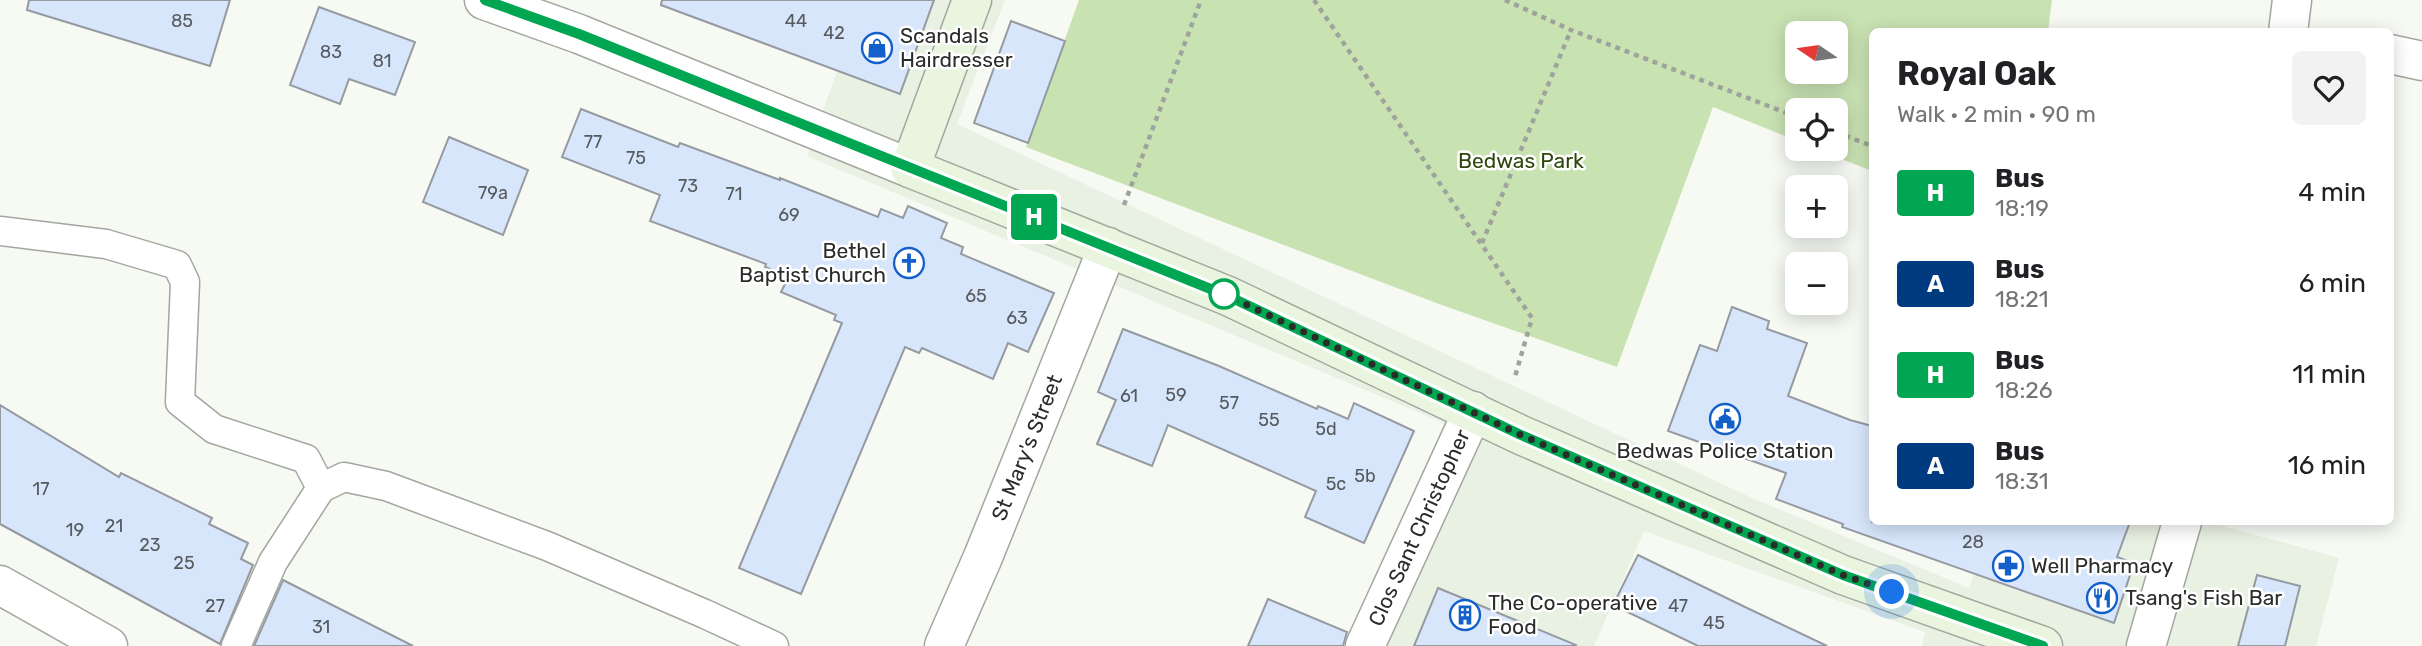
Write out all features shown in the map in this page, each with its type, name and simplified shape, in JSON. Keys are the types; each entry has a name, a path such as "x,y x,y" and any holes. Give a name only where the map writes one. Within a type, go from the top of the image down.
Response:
{"street":[{"path":"484,0 579,34 1228,296 1487,418 1843,575 2043,646"},
{"path":"910,168 972,0"},
{"path":"2288,28 2292,0"},
{"path":"2394,55 2422,61"},
{"name":"St Mary's Street","path":"944,646 983,558 1108,247"},
{"name":"Clos Sant Christopher","path":"1365,646 1487,418"},
{"path":"2146,646 2181,525"},
{"path":"0,586 108,646"}],"lane":[{"path":"0,230 106,244 177,265 185,282 180,402 214,429 306,459 321,488"},
{"path":"236,646 273,562 321,488 344,477 399,491 547,545 774,646"}],"path":[{"path":"1108,247 1202,0"},
{"path":"1314,0 1532,318 1487,418"},
{"path":"1505,0 1572,30 1785,112"},
{"path":"1482,243 1572,30"},
{"path":"1848,137 1869,145"}],"shaded area":[{"path":"862,0 1005,0 957,124 1750,497 1969,588 1992,525 2220,525 2339,558 2316,646 1922,646 1925,632 1644,531 1594,646 1344,646 1444,423 807,156"}],"green space":[{"name":"Bedwas Park","path":"1079,0 2052,0 2048,28 1869,28 1869,170 1847,161 1848,98 1785,98 1785,136 1713,107 1617,367 1439,304 1026,147"}],"building":[{"path":"29,0 230,0 210,66 27,10"},
{"path":"662,0 934,0 900,94 661,5"},
{"path":"319,7 415,42 395,95 349,79 340,104 290,85"},
{"path":"1011,21 1065,41 1028,143 974,123"},
{"path":"581,109 678,147 680,143 780,178 878,217 881,209 903,218 908,206 947,223 941,238 963,247 961,254 1054,293 1028,352 1008,343 993,379 922,348 919,353 905,347 801,594 739,568 842,323 834,320 836,315 781,292 789,276 765,267 766,264 650,221 660,195 562,157"},
{"path":"449,137 528,170 503,235 423,202"},
{"path":"1732,307 1769,321 1767,329 1807,343 1788,396 1869,425 1869,525 2129,525 2117,557 2134,563 2114,623 1842,527 1843,524 1776,499 1786,473 1668,431 1700,345 1717,351"},
{"path":"1123,329 1219,366 1317,409 1318,406 1348,419 1354,403 1414,431 1364,543 1305,517 1316,491 1168,425 1152,466 1097,444 1116,400 1098,392"},
{"path":"0,405 119,477 121,473 212,518 209,524 248,543 241,559 253,565 220,644 0,524"},
{"path":"1638,555 1827,646 1698,646 1613,605"},
{"path":"2257,575 2300,586 2285,646 2238,646"},
{"path":"283,580 413,646 254,646"},
{"name":"The Co-operative Food","path":"1438,588 1576,645 1414,646"},
{"path":"1268,599 1347,632 1343,646 1248,646"}],"bus line":[{"name":"H","path":"485,0 579,34 1228,296 1521,435 1843,575 2043,646"}],"place":[{"name":"Scandals Hairdresser","path":"877,48"},
{"name":"Bethel Baptist Church","path":"909,263"},
{"name":"Bedwas Police Station","path":"1725,419"},
{"name":"Well Pharmacy","path":"2008,566"},
{"name":"Tsang's Fish Bar","path":"2102,598"},
{"name":"The Co-operative Food","path":"1465,615"}],"route":[{"path":"1224,294 1521,435 1843,575 1892,592"}]}
